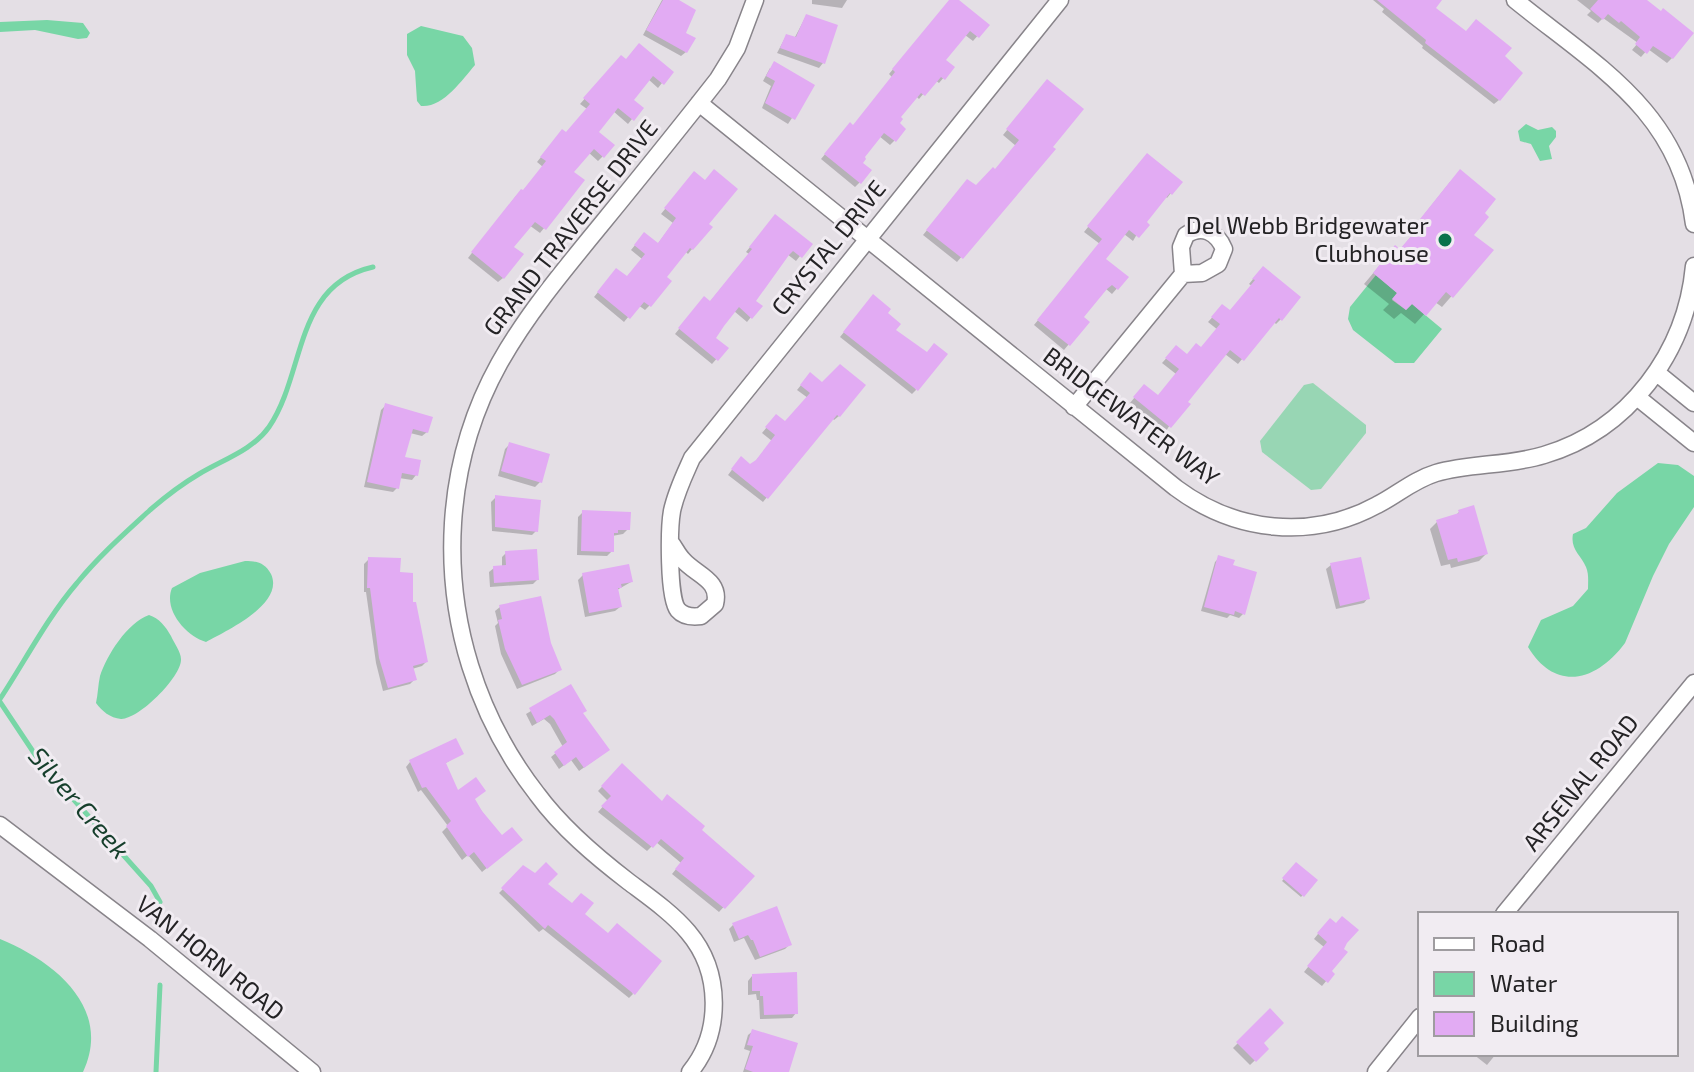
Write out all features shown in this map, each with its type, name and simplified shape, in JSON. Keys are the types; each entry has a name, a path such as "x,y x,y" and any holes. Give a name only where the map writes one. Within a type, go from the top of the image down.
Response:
{"street":[{"name":"GRAND TRAVERSE DRIVE","path":"690,1072 703,1050 713,1013 712,985 704,955 680,924 579,840 536,794 514,762 488,714 470,667 457,615 452,570 453,525 458,474 472,421 493,370 523,322 699,103 736,49 755,0"},
{"name":"CRYSTAL DRIVE","path":"671,543 672,514 679,485 692,458 1060,0"},
{"path":"1515,0 1644,107 1677,162 1689,194 1694,224"},
{"name":"BRIDGEWATER WAY","path":"699,103 1191,499 1239,521 1270,527 1320,525 1361,513 1433,474 1507,464 1546,455 1599,427 1637,397 1657,373 1686,311 1694,266"},
{"path":"1074,407 1183,274"},
{"path":"1657,373 1694,403"},
{"path":"1637,397 1694,443"},
{"name":"ARSENAL ROAD","path":"1506,912 1694,683"},
{"name":"VAN HORN ROAD","path":"0,825 150,939 312,1072"},
{"path":"1376,1072 1418,1020"}],"shaded area":[{"path":"1313,383 1366,425 1366,433 1321,489 1311,490 1262,452 1260,441 1304,385"}],"water":[{"path":"47,20 83,23 90,33 87,38 78,39 35,30 0,32 0,22"},
{"path":"421,26 463,36 472,48 475,65 444,98 437,103 421,106 417,101 415,71 407,55 407,34"},
{"path":"1526,124 1538,130 1552,127 1556,131 1556,137 1549,146 1552,159 1540,161 1531,144 1520,141 1518,131"},
{"path":"1376,275 1397,293 1392,300 1406,310 1412,304 1442,329 1414,363 1395,363 1353,330 1348,319 1350,307"},
{"path":"1658,463 1678,465 1694,476 1694,507 1669,544 1625,643 1602,666 1589,673 1564,676 1551,671 1539,662 1528,647 1541,620 1573,606 1588,589 1587,570 1574,548 1573,534 1586,528 1617,493"},
{"path":"245,561 260,563 269,570 273,585 270,596 239,624 206,642 198,639 178,621 171,605 172,588 200,573"},
{"path":"149,615 169,633 180,653 179,667 167,686 138,713 121,719 113,717 96,703 100,676 119,641 133,625"},
{"path":"0,939 40,960 73,990 84,1008 90,1027 90,1049 83,1072 0,1072"}],"building":[{"path":"663,0 679,0 696,10 686,33 696,38 687,53 646,30"},
{"path":"949,0 959,0 990,25 979,38 970,31 946,60 955,67 945,80 941,77 925,96 921,93 901,117 900,123 906,129 896,142 884,133 865,157 863,163 872,170 861,184 824,154 850,122 853,125 895,72 892,69"},
{"path":"1377,0 1442,0 1436,8 1466,31 1476,19 1512,48 1505,56 1523,73 1500,101 1425,43 1426,40"},
{"path":"1598,0 1647,0 1661,11 1663,8 1694,33 1673,59 1653,46 1647,54 1635,44 1640,37 1621,21 1619,23 1608,14 1603,20 1590,9"},
{"path":"806,14 838,25 825,64 780,48 786,34 796,37"},
{"path":"639,43 674,72 664,85 653,76 634,100 644,108 634,121 618,108 599,132 615,145 604,158 594,149 574,172 585,180 546,230 535,222 514,247 524,254 504,279 471,252 546,161 540,157 562,129 566,132 590,104 583,98 621,55 626,59"},
{"path":"774,61 815,85 795,120 765,103 775,81 766,76"},
{"path":"1047,79 1084,109 1053,147 1056,149 963,259 926,230 967,179 976,185 993,167 995,169 1019,140 1006,129"},
{"path":"1147,153 1183,182 1147,222 1150,225 1139,238 1129,230 1106,259 1129,277 1118,290 1112,285 1107,289 1084,317 1090,322 1070,346 1037,320 1102,239 1087,226"},
{"path":"714,169 738,189 709,224 713,227 693,250 690,248 667,277 672,281 651,307 644,302 630,319 597,292 616,268 627,276 645,254 634,245 644,232 658,243 676,218 664,208 694,171 705,180"},
{"name":"Del Webb Bridgewater Clubhouse","path":"1460,169 1496,199 1485,213 1489,217 1474,235 1494,250 1453,298 1446,292 1426,316 1412,304 1406,310 1392,299 1397,293 1373,273 1395,245 1400,249 1424,221 1420,219"},
{"path":"775,214 813,244 802,258 793,251 789,255 756,301 763,306 752,319 739,307 716,338 729,348 718,361 678,328 704,296 710,301 752,249 749,247"},
{"path":"1263,266 1301,297 1282,321 1279,318 1244,361 1230,350 1171,428 1133,397 1144,384 1158,395 1179,369 1165,358 1176,345 1187,354 1196,343 1201,347 1220,324 1211,317 1222,304 1230,310"},
{"path":"873,294 891,309 888,313 901,324 896,330 927,352 934,343 948,354 918,391 843,332"},
{"path":"840,364 866,385 840,417 837,415 768,499 731,469 741,456 750,464 756,460 775,435 765,427 776,414 785,421 810,393 800,385 810,372 822,382"},
{"path":"385,403 433,417 428,433 413,429 405,457 421,460 418,476 402,473 399,489 367,482"},
{"path":"509,442 550,454 542,483 501,471"},
{"path":"495,495 541,500 538,532 495,527"},
{"path":"1474,505 1488,554 1458,562 1457,558 1448,560 1436,520"},
{"path":"582,510 631,512 630,530 614,533 614,552 581,551"},
{"path":"537,549 539,580 494,583 493,566 506,565 505,551"},
{"path":"1218,555 1235,560 1233,565 1257,572 1245,615 1204,607"},
{"path":"368,557 401,558 400,572 413,573 413,602 416,602 428,662 413,666 417,680 388,688 379,658 370,588 367,588"},
{"path":"1361,557 1370,599 1340,606 1330,563"},
{"path":"629,564 633,582 621,584 622,588 618,588 622,607 589,613 582,573"},
{"path":"541,596 551,643 562,670 522,685 505,649 498,620 502,619 499,605"},
{"path":"571,684 587,711 583,713 610,750 584,768 576,757 564,766 554,752 567,742 554,719 550,715 537,723 529,708"},
{"path":"456,738 464,754 446,763 458,790 476,777 486,791 475,799 482,811 502,835 512,827 523,840 487,869 474,852 468,857 446,826 451,821 426,787 422,788 409,760"},
{"path":"622,763 662,801 667,794 705,826 702,830 755,876 725,909 675,869 684,858 661,839 653,848 601,806 611,796 601,786"},
{"path":"546,862 558,874 548,884 572,903 581,893 594,903 585,914 608,933 617,923 662,961 635,995 548,925 545,929 501,888 523,865 535,873"},
{"path":"1296,862 1318,880 1304,897 1282,878"},
{"path":"777,906 792,945 760,957 753,940 748,935 739,939 732,923"},
{"path":"1342,916 1359,930 1347,943 1344,949 1348,952 1332,971 1335,974 1328,983 1307,966 1327,942 1317,933 1330,918 1336,923"},
{"path":"797,972 798,1014 764,1015 763,996 760,996 760,991 752,991 752,974"},
{"path":"1270,1008 1284,1023 1264,1043 1269,1049 1256,1062 1236,1042"},
{"path":"752,1029 798,1043 789,1072 753,1072 745,1069 753,1046 747,1045"}],"waterway":[{"path":"0,699 56,611 103,554 174,491 246,448 269,427 281,405 315,311 328,292 347,277 373,267"},
{"name":"Silver Creek","path":"0,702 40,762 151,886 160,902"},
{"name":"Silver Creek","path":"156,1072 160,985"}],"place":[{"name":"Del Webb Bridgewater Clubhouse","path":"1445,240"}]}
